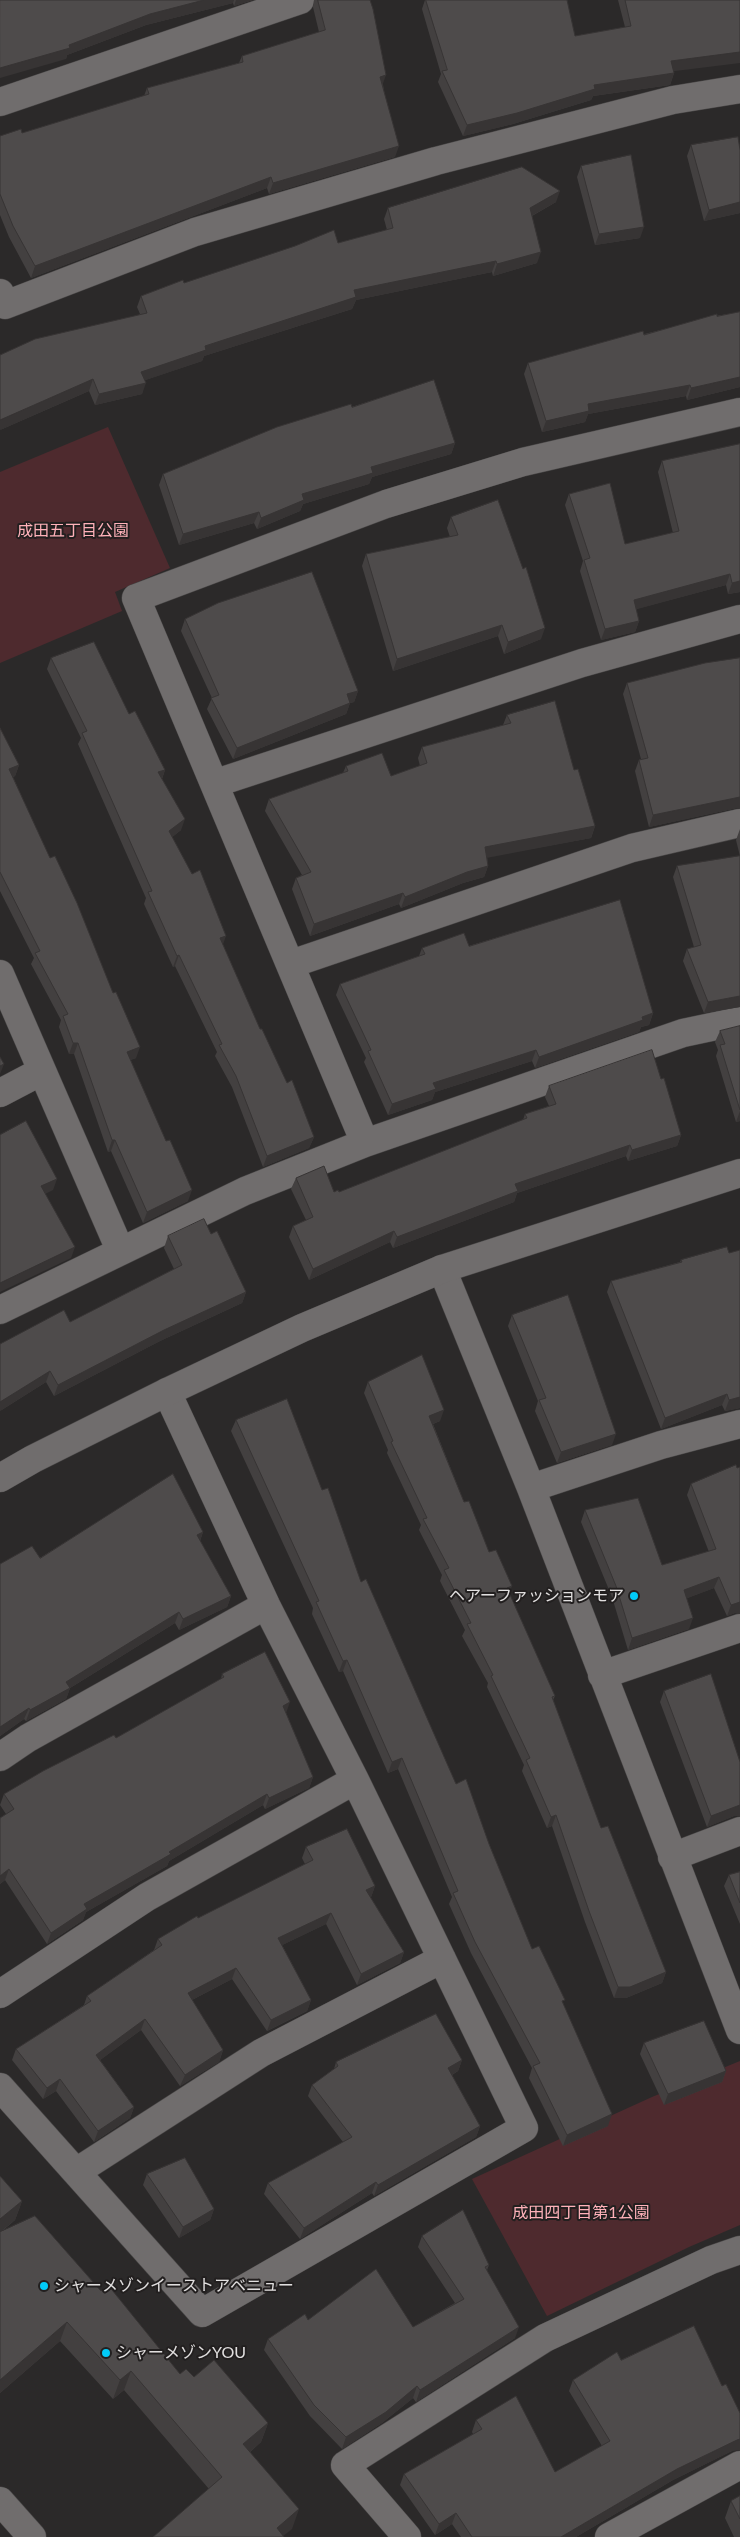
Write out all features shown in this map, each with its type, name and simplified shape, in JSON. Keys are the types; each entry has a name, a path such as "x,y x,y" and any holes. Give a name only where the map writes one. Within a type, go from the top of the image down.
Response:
{"street":[{"path":"0,102 300,0"},
{"path":"0,293 5,305 214,227 445,159 673,100 740,89"},
{"path":"365,1143 216,782 136,598 386,504 523,462 740,412"},
{"path":"216,782 582,663 740,619"},
{"path":"291,964 632,848 740,823"},
{"path":"0,974 120,1250"},
{"path":"0,1310 120,1250 245,1191 365,1143 684,1033 740,1021"},
{"path":"0,1093 42,1071"},
{"path":"0,1478 32,1459 302,1328 442,1269 740,1173"},
{"path":"442,1269 531,1488 740,2030"},
{"path":"0,2088 202,2313 524,2128 355,1780 266,1605 167,1392"},
{"path":"531,1488 661,1445 740,1424"},
{"path":"0,1757 28,1738 266,1605"},
{"path":"602,1675 740,1628"},
{"path":"0,1994 147,1897 355,1780"},
{"path":"672,1857 740,1831"},
{"path":"76,2172 261,2053 442,1959"},
{"path":"407,2537 345,2465 545,2338 711,2260 740,2250"},
{"path":"609,2537 740,2465"},
{"path":"0,2501 32,2537"}],"green space":[{"name":"成田五丁目公園","path":"108,427 170,568 115,592 122,611 0,663 0,472"},
{"name":"成田四丁目第1公園","path":"740,2061 740,2225 689,2247 547,2316 472,2179 652,2097"}],"building":[{"path":"0,0 204,0 150,14 69,45 70,48 0,68"},
{"path":"318,0 370,0 386,75 380,77 399,146 273,183 271,177 35,266 13,226 0,194 0,136 21,129 22,133 149,94 147,88 243,62 242,56 325,30"},
{"path":"426,0 567,0 575,36 631,26 625,0 740,0 740,52 671,61 674,73 594,85 595,89 517,113 467,125 442,71 447,70"},
{"path":"738,137 740,150 740,202 709,210 691,145"},
{"path":"631,155 644,227 599,234 581,166"},
{"path":"522,167 560,191 530,208 541,252 497,264 496,261 354,290 356,297 205,346 206,350 141,372 146,383 99,394 93,379 0,420 0,355 35,339 147,313 141,296 183,280 184,283 295,246 334,230 338,243 393,228 388,208"},
{"path":"740,312 740,377 691,388 690,385 588,404 589,411 546,421 528,363 643,331 644,335 717,314 717,316"},
{"path":"434,380 455,443 371,467 373,473 302,494 304,500 261,518 259,512 183,534 163,474 277,427 351,404 352,407"},
{"path":"740,444 740,581 732,583 730,574 634,600 639,621 605,629 584,560 590,558 569,494 610,483 625,544 679,531 662,461"},
{"path":"498,500 523,569 526,567 545,628 508,642 502,625 397,659 366,554 458,535 451,517"},
{"path":"312,572 358,691 347,694 350,703 237,748 211,698 219,695 185,619 218,603"},
{"path":"94,642 129,714 135,711 165,770 158,772 185,819 169,831 192,874 200,870 226,936 220,938 260,1029 262,1029 287,1083 292,1080 314,1137 267,1156 236,1076 219,1045 222,1044 179,955 177,956 148,892 152,891 82,733 87,731 51,658"},
{"path":"740,658 740,797 653,815 639,760 648,758 627,683 705,663"},
{"path":"555,701 574,770 578,769 595,826 485,847 488,866 467,872 405,897 403,893 314,924 296,878 311,872 269,799 348,771 346,766 382,753 391,776 427,763 422,747 511,723 507,715"},
{"path":"0,728 19,765 9,769 50,858 55,856 77,903 113,993 116,992 140,1047 127,1052 166,1141 170,1140 192,1190 147,1212 115,1140 112,1140 78,1043 73,1043 63,1016 68,1014 35,953 40,951 0,872"},
{"path":"740,856 740,996 708,1002 687,949 701,945 677,866"},
{"path":"620,900 653,1013 642,1017 643,1020 539,1057 536,1050 433,1083 436,1089 392,1104 368,1051 371,1050 340,984 425,954 422,948 464,933 469,946"},
{"path":"740,1026 740,1110 720,1045 725,1044 720,1031"},
{"path":"652,1050 661,1079 664,1078 681,1135 632,1150 630,1145 515,1184 518,1191 397,1237 394,1231 313,1269 293,1226 313,1217 296,1178 324,1166 334,1192 338,1190 339,1192 527,1118 525,1114 556,1104 549,1086"},
{"path":"0,1057 4,1064 0,1066"},
{"path":"26,1121 57,1179 41,1186 75,1247 0,1283 0,1135"},
{"path":"204,1219 211,1234 217,1231 246,1292 164,1330 58,1385 50,1371 0,1402 0,1344 64,1310 70,1322 182,1265 168,1236"},
{"path":"727,1247 729,1253 740,1250 740,1397 729,1400 727,1394 665,1418 611,1281 682,1262 681,1260"},
{"path":"568,1295 616,1434 561,1452 539,1400 546,1398 512,1315"},
{"path":"422,1355 444,1410 429,1416 464,1502 469,1501 489,1552 496,1550 512,1586 507,1588 555,1696 552,1697 601,1828 608,1826 666,1972 630,1987 618,1987 589,1911 556,1815 551,1817 526,1760 530,1758 491,1676 493,1675 467,1624 471,1623 444,1570 449,1568 423,1519 427,1518 391,1442 393,1441 368,1382"},
{"path":"287,1399 322,1490 328,1488 361,1582 366,1579 456,1784 466,1779 489,1844 532,1949 539,1946 565,2000 562,2001 612,2114 567,2135 533,2066 540,2063 475,1942 453,1893 458,1891 402,1758 392,1762 347,1660 343,1661 316,1602 319,1601 236,1420"},
{"path":"736,1465 737,1468 740,1467 740,1602 731,1605 719,1577 684,1590 693,1618 632,1638 616,1586 585,1510 638,1498 662,1565 716,1549 691,1484"},
{"path":"173,1474 203,1532 197,1535 231,1596 183,1619 179,1612 66,1682 70,1688 30,1710 29,1708 0,1727 0,1564 32,1546 40,1558"},
{"path":"265,1652 290,1702 283,1706 313,1777 269,1798 267,1794 169,1852 171,1854 84,1904 87,1909 51,1933 9,1869 0,1876 0,1818 14,1809 4,1794 43,1771 114,1735 116,1738 224,1677 222,1674"},
{"path":"711,1674 740,1762 740,1805 711,1816 664,1691"},
{"path":"347,1829 375,1886 366,1890 404,1952 361,1974 331,1913 278,1938 311,2000 271,2020 236,1968 188,1993 223,2050 185,2075 145,2019 96,2055 134,2107 98,2131 60,2079 47,2088 16,2049 91,2001 87,1996 162,1945 158,1939 197,1916 198,1918 313,1860 306,1847"},
{"path":"740,1872 740,1903 729,1875"},
{"path":"436,2014 462,2060 448,2068 480,2126 378,2185 376,2182 304,2228 268,2183 352,2137 312,2085 338,2066 336,2062"},
{"path":"704,2021 726,2071 668,2094 644,2043"},
{"path":"185,2158 214,2209 183,2227 147,2174"},
{"path":"0,2176 22,2201 0,2219"},
{"path":"463,2210 489,2265 485,2267 519,2327 420,2390 417,2386 386,2412 346,2437 314,2405 268,2339 305,2314 308,2320 376,2269 413,2327 464,2299 422,2236"},
{"path":"35,2216 101,2291 108,2285 180,2374 186,2369 194,2377 214,2360 268,2423 243,2444 299,2509 277,2528 284,2537 153,2537 222,2477 131,2371 120,2380 67,2322 0,2380 0,2232"},
{"path":"694,2326 722,2386 726,2384 740,2413 740,2439 677,2469 561,2537 472,2537 456,2513 439,2524 404,2474 482,2429 476,2420 516,2396 555,2472 610,2441 573,2380 617,2352 621,2360"},
{"path":"740,2496 740,2519 731,2501"}],"place":[{"name":"ヘアーファッションモア","path":"634,1596"},
{"name":"シャーメゾンイーストアベニュー","path":"44,2286"},
{"name":"シャーメゾンYOU","path":"106,2353"}]}
